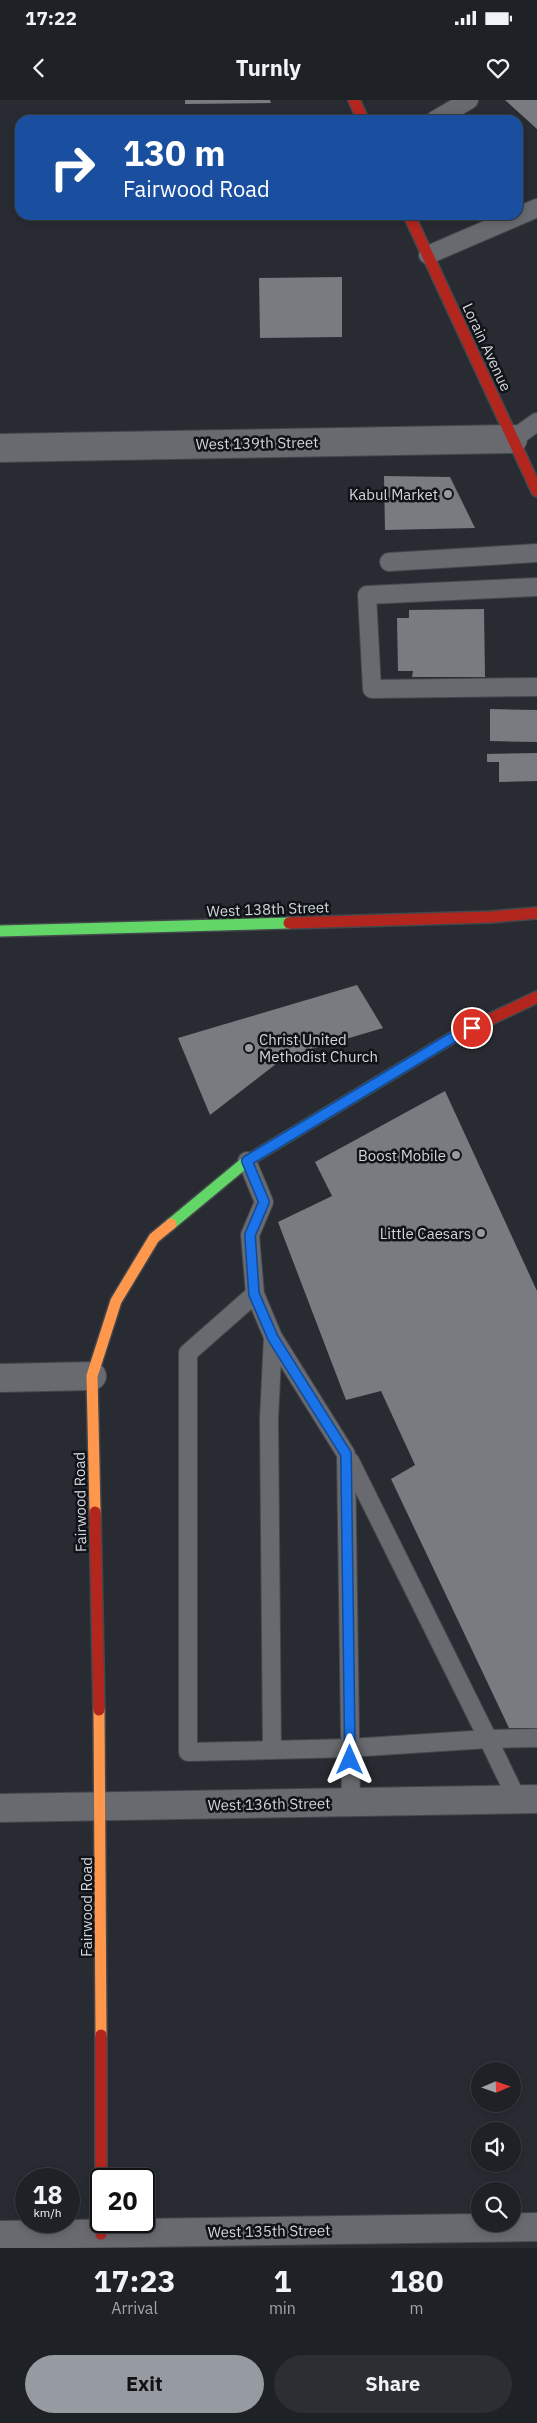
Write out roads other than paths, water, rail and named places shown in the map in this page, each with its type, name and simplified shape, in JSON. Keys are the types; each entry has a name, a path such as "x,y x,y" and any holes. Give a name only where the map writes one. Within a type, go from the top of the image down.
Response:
{"street":[{"path":"354,100 361,115"},
{"name":"Lorain Avenue","path":"411,220 537,491"},
{"name":"West 139th Street","path":"0,448 513,439"},
{"name":"West 138th Street","path":"0,931 491,917 537,913"},
{"name":"Fairwood Road","path":"100,2234 101,1806 92,1376 116,1302 154,1238 247,1161 455,1036 537,997"},
{"path":"0,1378 92,1376"},
{"name":"West 136th Street","path":"0,1808 527,1799"},
{"name":"West 135th Street","path":"0,2235 537,2227"}],"lane":[{"path":"444,115 469,100"},
{"path":"523,214 537,208"},
{"path":"428,255 509,220"},
{"path":"513,439 537,422"},
{"path":"389,562 537,553"},
{"path":"537,587 367,595 372,689 537,687"},
{"path":"247,1161 264,1202 250,1235 254,1294 273,1338 346,1454 488,1739 527,1799"},
{"path":"254,1294 188,1353 188,1752 350,1748 488,1739 537,1738"},
{"path":"272,1750 268,1418 273,1338"},
{"path":"346,1454 351,1803"}],"place":[{"name":"Kabul Market","path":"448,494"},
{"name":"Christ United Methodist Church","path":"249,1048"},
{"name":"Boost Mobile","path":"456,1155"},
{"name":"Little Caesars","path":"481,1233"}]}
